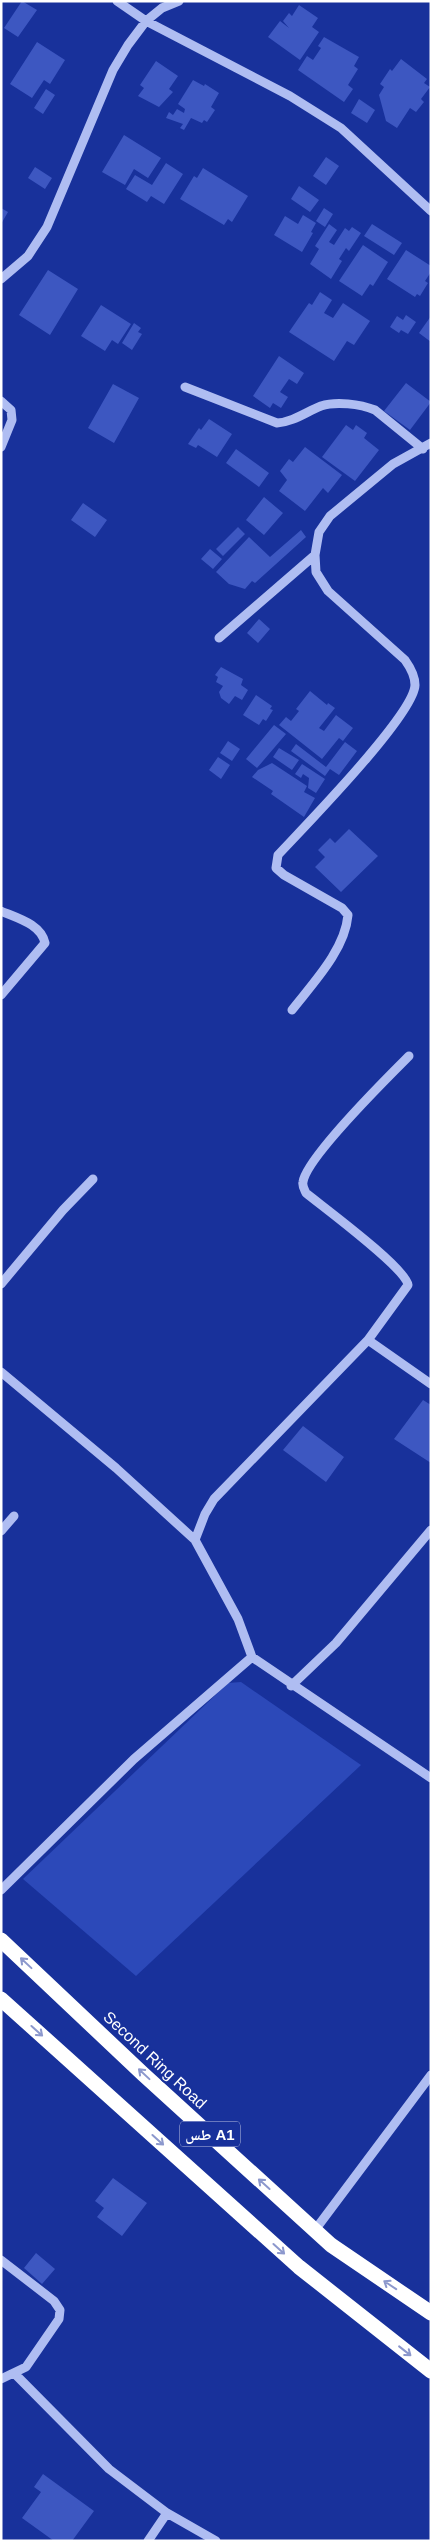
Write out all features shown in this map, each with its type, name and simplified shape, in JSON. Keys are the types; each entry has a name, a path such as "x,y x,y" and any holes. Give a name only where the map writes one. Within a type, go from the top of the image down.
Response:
{"highway":[{"name":"Second Ring Road","path":"1,1940 331,2245 431,2313"},
{"name":"طس A1","path":"1,1998 299,2267 431,2371"}],"street":[{"path":"117,1 146,22 290,96 340,128 431,211"},
{"path":"1,279 28,256 47,227 113,70 128,45 146,22 162,8 179,1"},
{"path":"184,387 277,423 285,422 323,405 366,406 375,410 423,449"},
{"path":"1,401 11,410 12,420 1,447"},
{"path":"292,1010 337,949 348,926 348,915 342,908 284,875 276,868 278,855 379,744 408,701 415,686 412,671 405,660 328,592 316,572 315,555 319,532 330,516 393,464 431,443"},
{"path":"219,638 315,555"},
{"path":"1,911 36,927 43,935 45,942 1,995"},
{"path":"195,1540 205,1514 214,1499 368,1340 406,1288 407,1279 385,1258 306,1193 303,1180 320,1152 379,1086 409,1056"},
{"path":"1,1284 62,1210 93,1179"},
{"path":"368,1340 431,1384"},
{"path":"1,1372 116,1468 195,1540 238,1619 252,1658 291,1686 431,1778"},
{"path":"1,1531 14,1516"},
{"path":"291,1686 336,1643 431,1530"},
{"path":"1,1890 134,1759 252,1658"},
{"path":"315,2230 431,2075"},
{"path":"1,2260 54,2301 60,2310 59,2319 26,2367 15,2374 1,2379"},
{"path":"15,2374 109,2469 167,2513 216,2541"},
{"path":"148,2541 167,2513"}],"shaded area":[{"path":"241,1682 361,1765 136,1976 23,1879 228,1683"}],"building":[{"path":"22,1 37,10 18,37 4,28"},
{"path":"299,5 318,18 312,27 319,32 300,60 268,37 280,21 289,28 283,21 289,13 292,16"},
{"path":"324,37 359,57 354,66 358,69 348,85 353,89 344,102 298,70 307,56 313,60 321,48 318,46"},
{"path":"37,42 65,60 50,84 44,80 32,98 10,84"},
{"path":"401,59 427,79 424,83 430,87 421,99 424,102 416,112 410,108 397,128 386,121 379,95 384,87 380,84 390,69 392,71"},
{"path":"156,61 178,76 169,89 173,92 159,107 138,96 144,88 140,85"},
{"path":"193,80 204,86 205,84 219,93 211,107 215,110 207,122 204,120 202,123 191,118 184,130 180,128 183,124 166,118 169,112 173,115 177,109 184,113 185,109 178,104"},
{"path":"46,89 55,95 43,114 34,108"},
{"path":"359,99 375,110 367,123 351,113"},
{"path":"124,135 161,158 148,178 134,169 125,185 102,172"},
{"path":"326,157 339,166 326,185 313,176"},
{"path":"166,163 183,174 164,204 151,196 147,202 126,189 135,175 152,185"},
{"path":"35,167 52,178 45,189 28,178"},
{"path":"203,168 248,196 232,222 228,219 224,225 180,199 194,176 197,178"},
{"path":"299,186 319,200 310,212 291,199"},
{"path":"1,208 8,212 1,224"},
{"path":"324,208 333,214 325,227 316,221"},
{"path":"303,215 316,223 311,232 313,233 302,252 274,235 285,216 298,224"},
{"path":"329,224 337,230 329,242 334,245 345,228 349,231 352,227 361,233 349,251 346,248 339,259 342,261 331,279 310,264 319,249 315,246"},
{"path":"372,224 402,243 394,255 364,236"},
{"path":"363,245 388,262 373,286 370,284 362,296 339,281"},
{"path":"406,250 431,266 431,272 425,281 428,283 420,296 417,294 415,297 387,279"},
{"path":"48,270 78,289 50,335 19,315"},
{"path":"320,292 332,300 324,313 333,318 343,303 370,321 354,345 347,341 334,361 289,332 309,303 312,305"},
{"path":"101,305 131,324 118,344 112,340 105,351 81,336"},
{"path":"406,315 416,322 408,334 401,330 399,333 390,327 397,316 403,320"},
{"path":"431,316 431,342 419,333"},
{"path":"134,323 141,328 138,332 142,334 132,350 122,343"},
{"path":"279,356 304,373 297,384 289,379 280,392 288,397 281,408 273,403 270,408 253,396"},
{"path":"406,383 431,402 410,430 384,411"},
{"path":"113,384 139,398 114,443 88,428"},
{"path":"209,419 232,434 217,457 198,445 196,448 188,444 199,428 201,430"},
{"path":"346,425 353,430 356,425 367,433 364,438 379,450 355,481 322,457"},
{"path":"305,447 342,475 328,493 323,488 305,511 279,491 287,480 280,471 289,459 293,462"},
{"path":"236,449 269,473 259,487 226,463"},
{"path":"264,497 283,513 264,535 246,520"},
{"path":"83,503 107,520 95,537 71,520"},
{"path":"238,527 245,534 223,556 216,549"},
{"path":"301,530 306,537 255,583 252,581 245,589 229,584 216,572 249,537 270,557"},
{"path":"210,549 222,559 213,569 201,559"},
{"path":"259,619 270,629 258,643 247,633"},
{"path":"221,667 243,679 241,685 248,690 242,700 235,696 229,704 221,698 219,692 223,686 216,682 218,677 215,675"},
{"path":"310,691 327,705 328,703 335,708 319,728 324,731 336,715 353,728 343,741 339,738 322,759 279,725 286,717 291,721 299,711 296,709"},
{"path":"256,695 272,706 270,709 273,710 266,721 263,719 259,725 243,715"},
{"path":"274,725 286,734 257,768 246,759"},
{"path":"228,741 240,749 232,761 220,753"},
{"path":"345,742 357,751 339,775 330,769 325,776 291,751 296,744 326,767"},
{"path":"279,748 299,760 292,770 273,757"},
{"path":"218,757 230,765 221,779 209,770"},
{"path":"272,763 307,786 304,792 315,798 304,817 271,794 273,791 252,777 258,770"},
{"path":"302,764 325,779 316,793 308,788 309,778 303,774 301,778 295,774"},
{"path":"349,829 378,856 341,892 315,867 325,857 318,850 330,838 335,843"},
{"path":"423,1400 431,1405 431,1463 394,1439"},
{"path":"303,1426 344,1457 326,1482 283,1450"},
{"path":"113,2178 147,2203 122,2236 97,2217 104,2208 95,2201"},
{"path":"36,2253 55,2269 42,2284 24,2268"},
{"path":"43,2474 94,2511 72,2541 54,2541 22,2518 41,2492 34,2487"}]}
